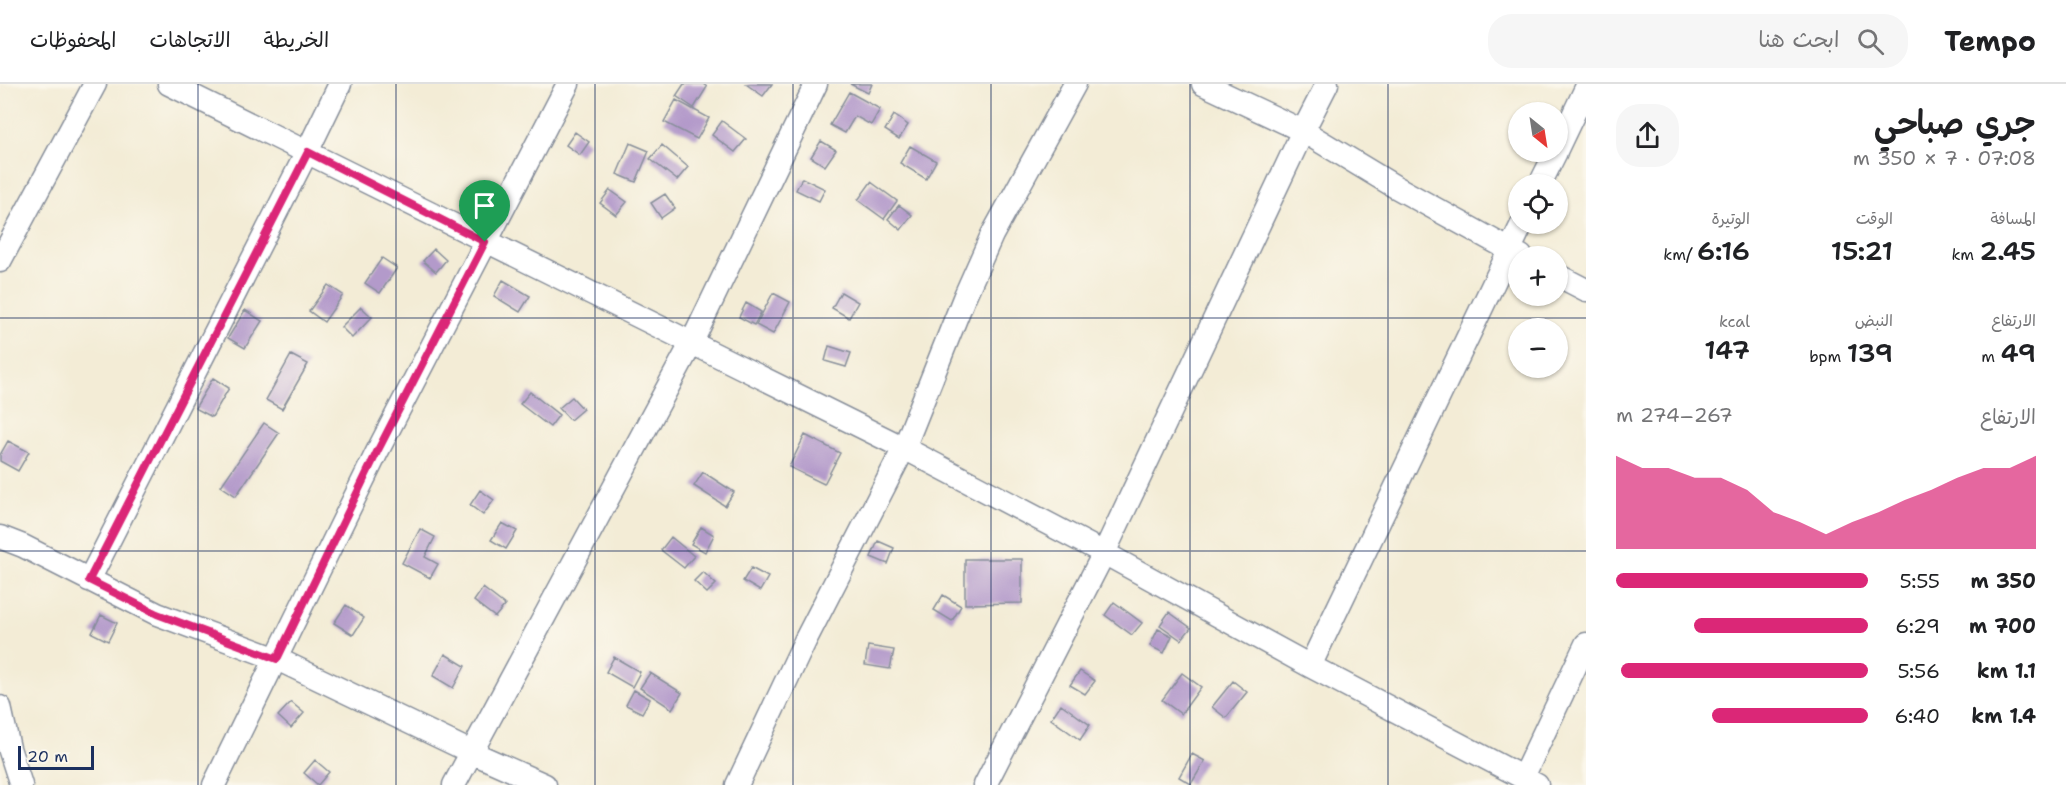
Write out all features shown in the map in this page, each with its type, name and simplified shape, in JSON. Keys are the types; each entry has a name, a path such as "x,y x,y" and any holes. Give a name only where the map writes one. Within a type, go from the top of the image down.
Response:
{"street":[{"path":"0,261 95,84"},
{"path":"169,84 903,448 1530,781 1586,644"},
{"path":"89,580 308,152 340,84"},
{"path":"214,785 377,452 568,84"},
{"path":"454,785 691,344 816,84"},
{"path":"737,785 805,641 903,448 992,235 1075,84"},
{"path":"1203,84 1303,131 1394,186 1508,249"},
{"path":"985,785 1104,553 1327,84"},
{"path":"1568,125 1586,88"},
{"path":"1310,666 1508,269"},
{"path":"1568,281 1586,290"},
{"path":"0,537 157,614 277,659 545,785"},
{"path":"0,707 21,785"}],"building":[{"path":"684,84 703,84 707,87 694,108 676,96"},
{"path":"746,84 772,84 763,96"},
{"path":"850,84 872,84 868,93"},
{"path":"849,92 880,109 871,125 855,116 845,133 830,125"},
{"path":"676,100 709,118 697,139 664,122"},
{"path":"894,115 908,125 899,139 885,130"},
{"path":"722,121 746,139 735,152 712,135"},
{"path":"575,132 589,142 580,155 566,145"},
{"path":"821,141 836,150 825,166 811,157"},
{"path":"630,143 649,151 636,182 617,174"},
{"path":"662,145 688,167 677,180 650,159"},
{"path":"910,146 936,161 926,179 900,163"},
{"path":"802,178 825,189 819,201 796,190"},
{"path":"871,182 897,201 884,219 858,200"},
{"path":"610,190 627,202 616,215 600,203"},
{"path":"665,194 675,208 661,218 651,203"},
{"path":"899,205 912,215 901,230 888,219"},
{"path":"434,249 446,260 436,272 423,261"},
{"path":"382,258 397,268 380,293 365,283"},
{"path":"503,280 530,296 520,312 494,296"},
{"path":"328,285 343,295 324,322 309,311"},
{"path":"841,292 858,302 849,318 832,308"},
{"path":"773,293 790,302 773,334 756,325"},
{"path":"746,303 761,312 754,325 739,317"},
{"path":"361,307 372,317 352,338 341,327"},
{"path":"245,310 262,321 245,348 228,338"},
{"path":"829,346 851,353 846,367 825,361"},
{"path":"291,355 308,364 282,409 266,400"},
{"path":"213,378 229,388 212,417 195,408"},
{"path":"530,392 559,415 550,427 520,404"},
{"path":"572,397 583,409 570,420 559,408"},
{"path":"264,423 279,433 236,496 221,486"},
{"path":"805,435 840,453 824,484 789,467"},
{"path":"8,441 29,452 18,471 0,461 0,455"},
{"path":"703,472 734,492 725,506 694,486"},
{"path":"480,490 494,500 483,515 470,505"},
{"path":"502,523 517,531 506,549 491,540"},
{"path":"701,527 714,535 705,552 691,544"},
{"path":"420,529 435,537 425,557 438,564 430,578 402,563"},
{"path":"671,537 694,556 684,568 661,550"},
{"path":"878,541 894,548 888,564 871,557"},
{"path":"965,559 1022,559 1022,603 965,604"},
{"path":"751,568 768,577 760,591 743,581"},
{"path":"703,572 716,584 707,593 694,581"},
{"path":"483,588 505,605 495,617 474,601"},
{"path":"943,595 961,606 952,621 934,610"},
{"path":"1114,602 1142,623 1132,635 1105,615"},
{"path":"346,605 364,618 353,635 334,623"},
{"path":"1169,612 1191,628 1181,640 1160,625"},
{"path":"101,615 117,623 108,641 92,633"},
{"path":"1158,629 1172,636 1164,653 1150,646"},
{"path":"868,646 894,650 890,669 865,665"},
{"path":"445,654 465,666 453,688 433,676"},
{"path":"614,657 640,672 632,687 606,672"},
{"path":"1080,671 1095,681 1085,694 1070,685"},
{"path":"650,673 682,693 672,709 640,688"},
{"path":"1182,673 1201,687 1181,714 1162,700"},
{"path":"1233,681 1247,692 1226,718 1212,707"},
{"path":"634,690 650,699 642,713 626,705"},
{"path":"291,702 304,713 291,728 278,716"},
{"path":"1061,704 1090,725 1080,740 1051,719"},
{"path":"1192,754 1205,761 1191,784 1179,777"},
{"path":"315,760 329,772 318,785 304,773"}],"route":[{"path":"308,152 485,242 377,452 277,659 157,614 89,580 308,152"}]}
